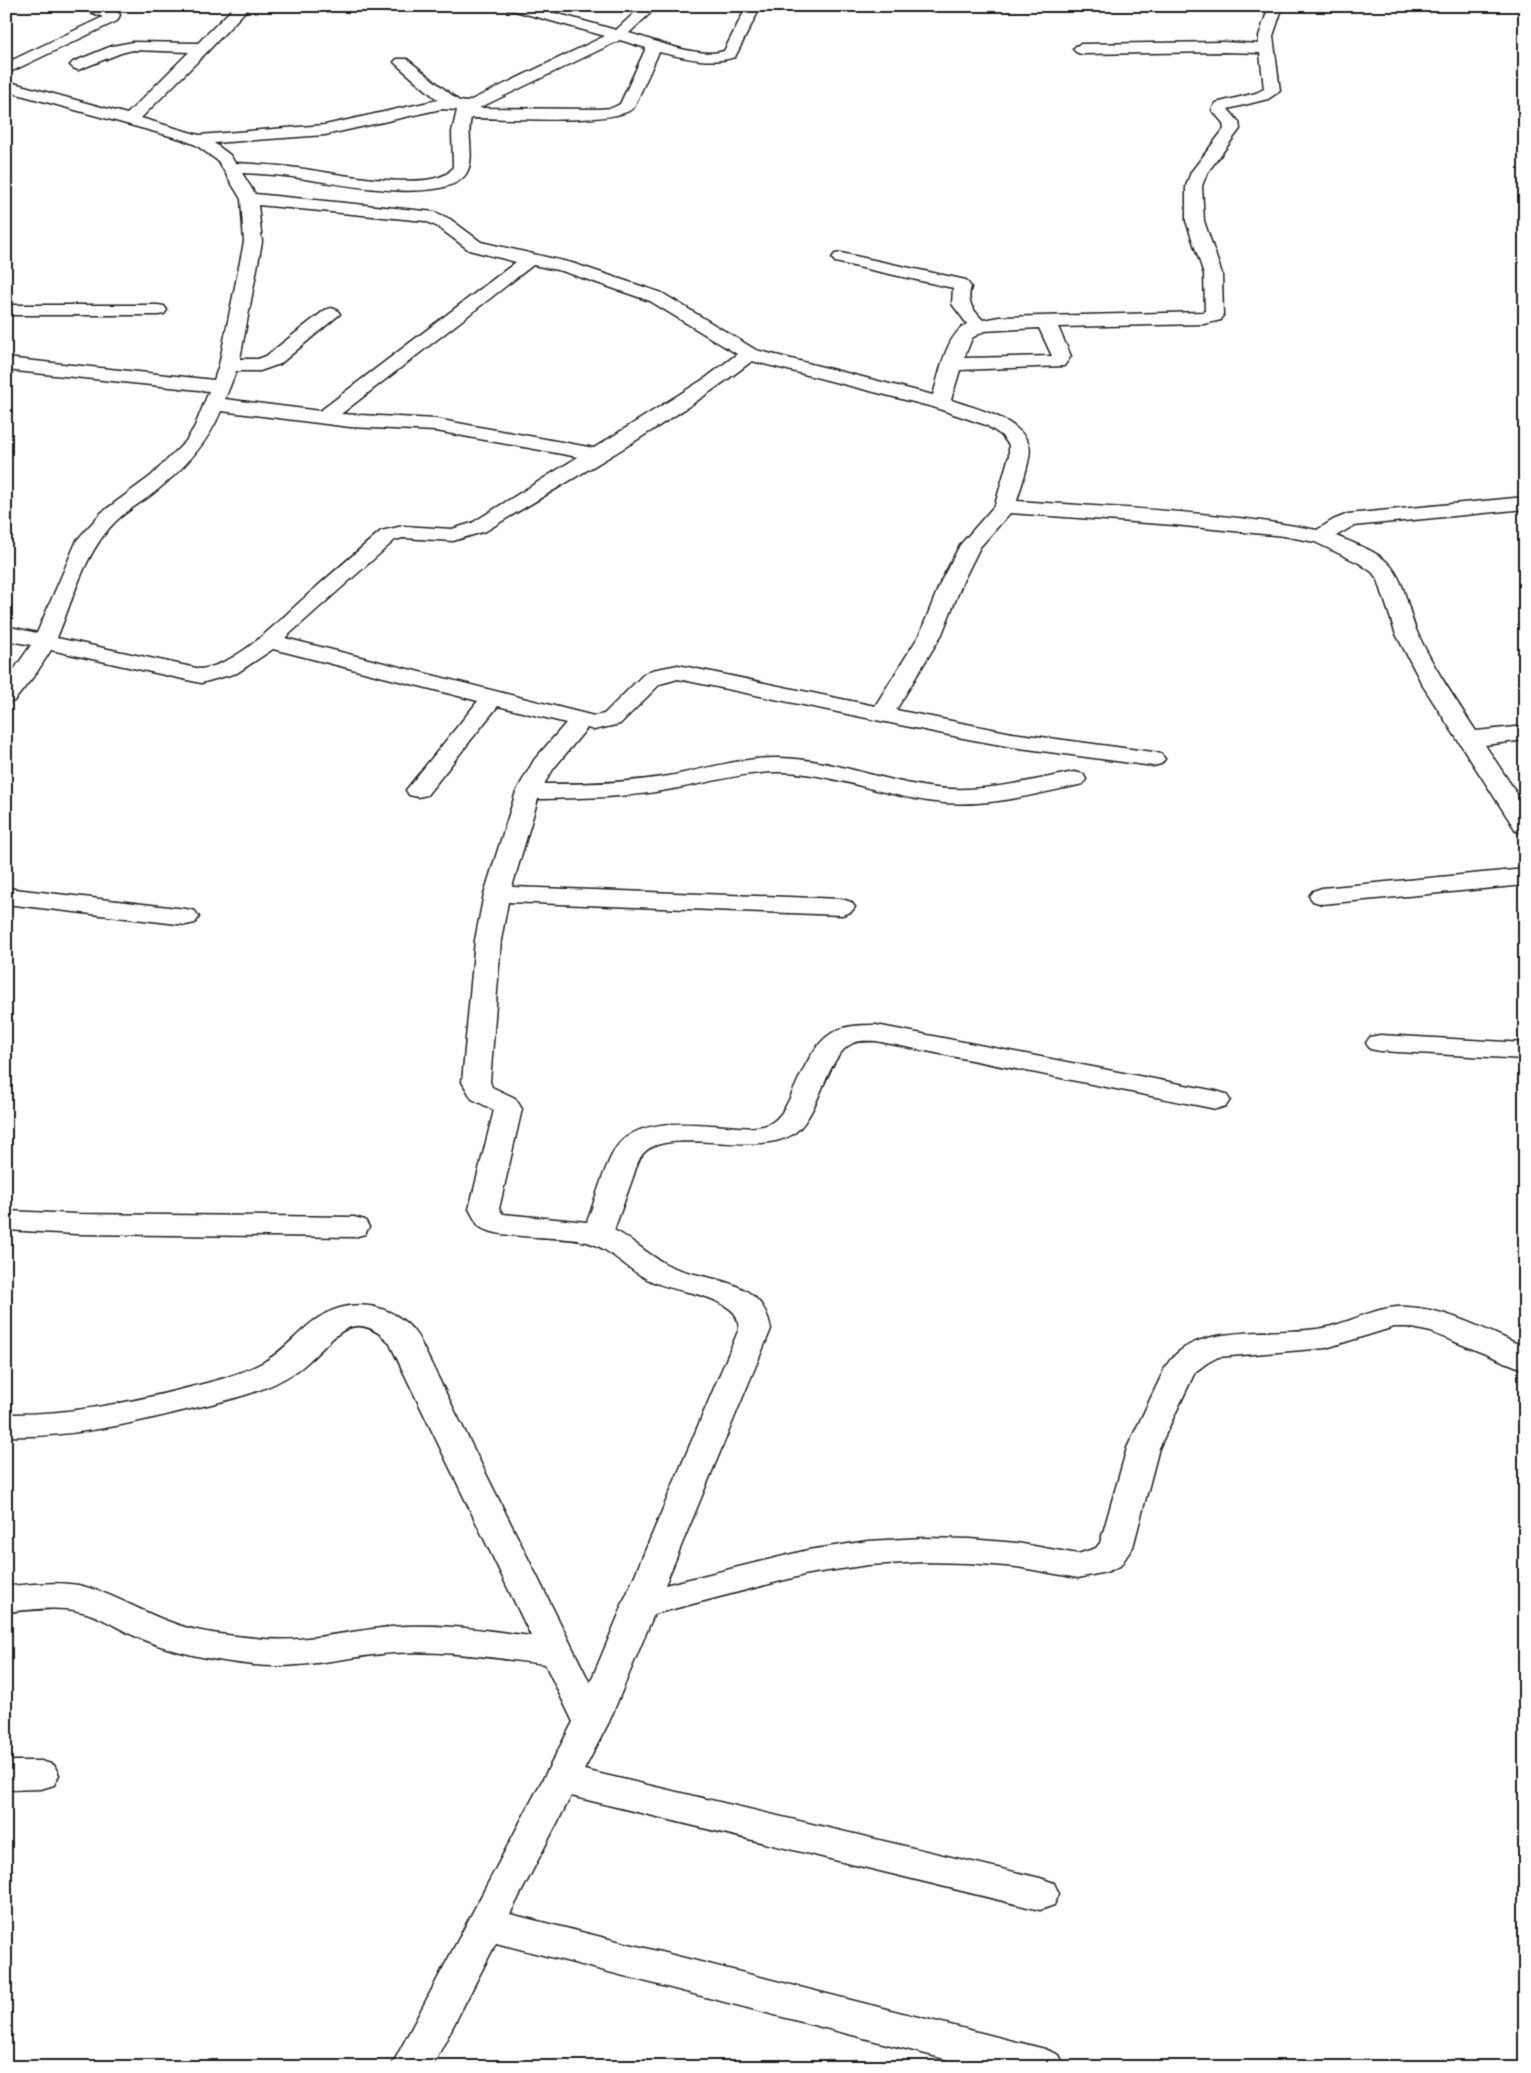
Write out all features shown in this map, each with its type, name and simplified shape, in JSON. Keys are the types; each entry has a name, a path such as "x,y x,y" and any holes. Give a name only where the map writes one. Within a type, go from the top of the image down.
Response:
{"street":[{"path":"6,69 112,18 113,15 110,13 88,6"},
{"path":"130,120 243,6"},
{"path":"513,6 707,58 728,56 754,6"},
{"path":"461,108 619,35 651,6"},
{"path":"940,403 959,342 968,332 979,326 1046,322 1204,318 1214,316 1213,274 1195,221 1194,186 1199,172 1232,129 1231,122 1220,110 1222,106 1262,96 1272,91 1267,49 1268,29 1276,6"},
{"path":"196,140 325,130 434,105 461,108 598,114 620,110 626,107 655,45"},
{"path":"78,66 117,49 133,46 203,48"},
{"path":"1081,49 1223,47 1267,49"},
{"path":"402,62 461,108"},
{"path":"6,86 130,120 196,140 214,149 224,158 249,199 253,242 247,286 229,365 205,426 194,444 178,461 158,480 108,517 85,545 44,642 29,667 6,696"},
{"path":"230,168 296,173 405,186 435,185 448,181 458,173 461,167 461,108"},
{"path":"249,199 429,216 444,223 475,246 607,279 656,297 749,354 940,403 994,421 1008,431 1019,445 1019,456 1005,506 971,545 952,581 931,634 881,715"},
{"path":"841,258 960,284 962,287 958,296 959,302 979,326"},
{"path":"324,418 530,259"},
{"path":"6,310 158,310"},
{"path":"229,365 260,365 273,360 331,314"},
{"path":"953,364 1057,362 1062,356 1046,322"},
{"path":"6,633 201,676 218,674 228,670 269,642 388,535 404,532 444,536 467,532 479,527 714,382 749,354"},
{"path":"6,364 217,395 324,418 436,425 598,455"},
{"path":"1321,537 1348,520 1525,503"},
{"path":"1005,506 1174,518 1284,530 1321,537 1367,558 1380,567 1389,580 1406,632 1435,686 1525,826"},
{"path":"269,642 594,723 612,719 652,679 660,675 678,672 881,715 1012,740 1153,759"},
{"path":"418,790 493,697"},
{"path":"411,2067 591,1722 638,1605 755,1329 754,1315 748,1307 735,1297 659,1272 598,1234 586,1231 497,1223 490,1220 484,1209 508,1109 502,1102 482,1094 477,1089 476,1082 488,940 497,894 528,792 542,765 581,720"},
{"path":"1470,739 1525,733"},
{"path":"528,792 606,791 635,788 748,766 782,764 814,766 904,789 937,795 971,796 1074,780"},
{"path":"1322,896 1525,877"},
{"path":"497,894 842,907"},
{"path":"6,896 186,918"},
{"path":"598,1234 627,1153 633,1146 642,1140 665,1133 740,1135 761,1134 778,1130 792,1120 831,1048 842,1038 849,1035 876,1033 1216,1100"},
{"path":"1380,1043 1525,1051"},
{"path":"6,1220 76,1224 354,1227"},
{"path":"6,1425 52,1424 96,1420 248,1382 273,1371 293,1358 326,1326 339,1319 354,1316 375,1317 389,1324 402,1337 591,1722"},
{"path":"638,1605 808,1562 868,1553 923,1550 969,1551 1078,1566 1094,1563 1108,1557 1116,1547 1144,1448 1182,1366 1196,1355 1211,1348 1228,1345 1326,1338 1393,1318 1408,1317 1438,1323 1525,1359"},
{"path":"6,1599 54,1596 78,1598 99,1605 146,1627 175,1637 237,1650 266,1653 296,1653 396,1640 470,1642 556,1652"},
{"path":"561,1779 1040,1894"},
{"path":"486,1924 1046,2067"}]}
